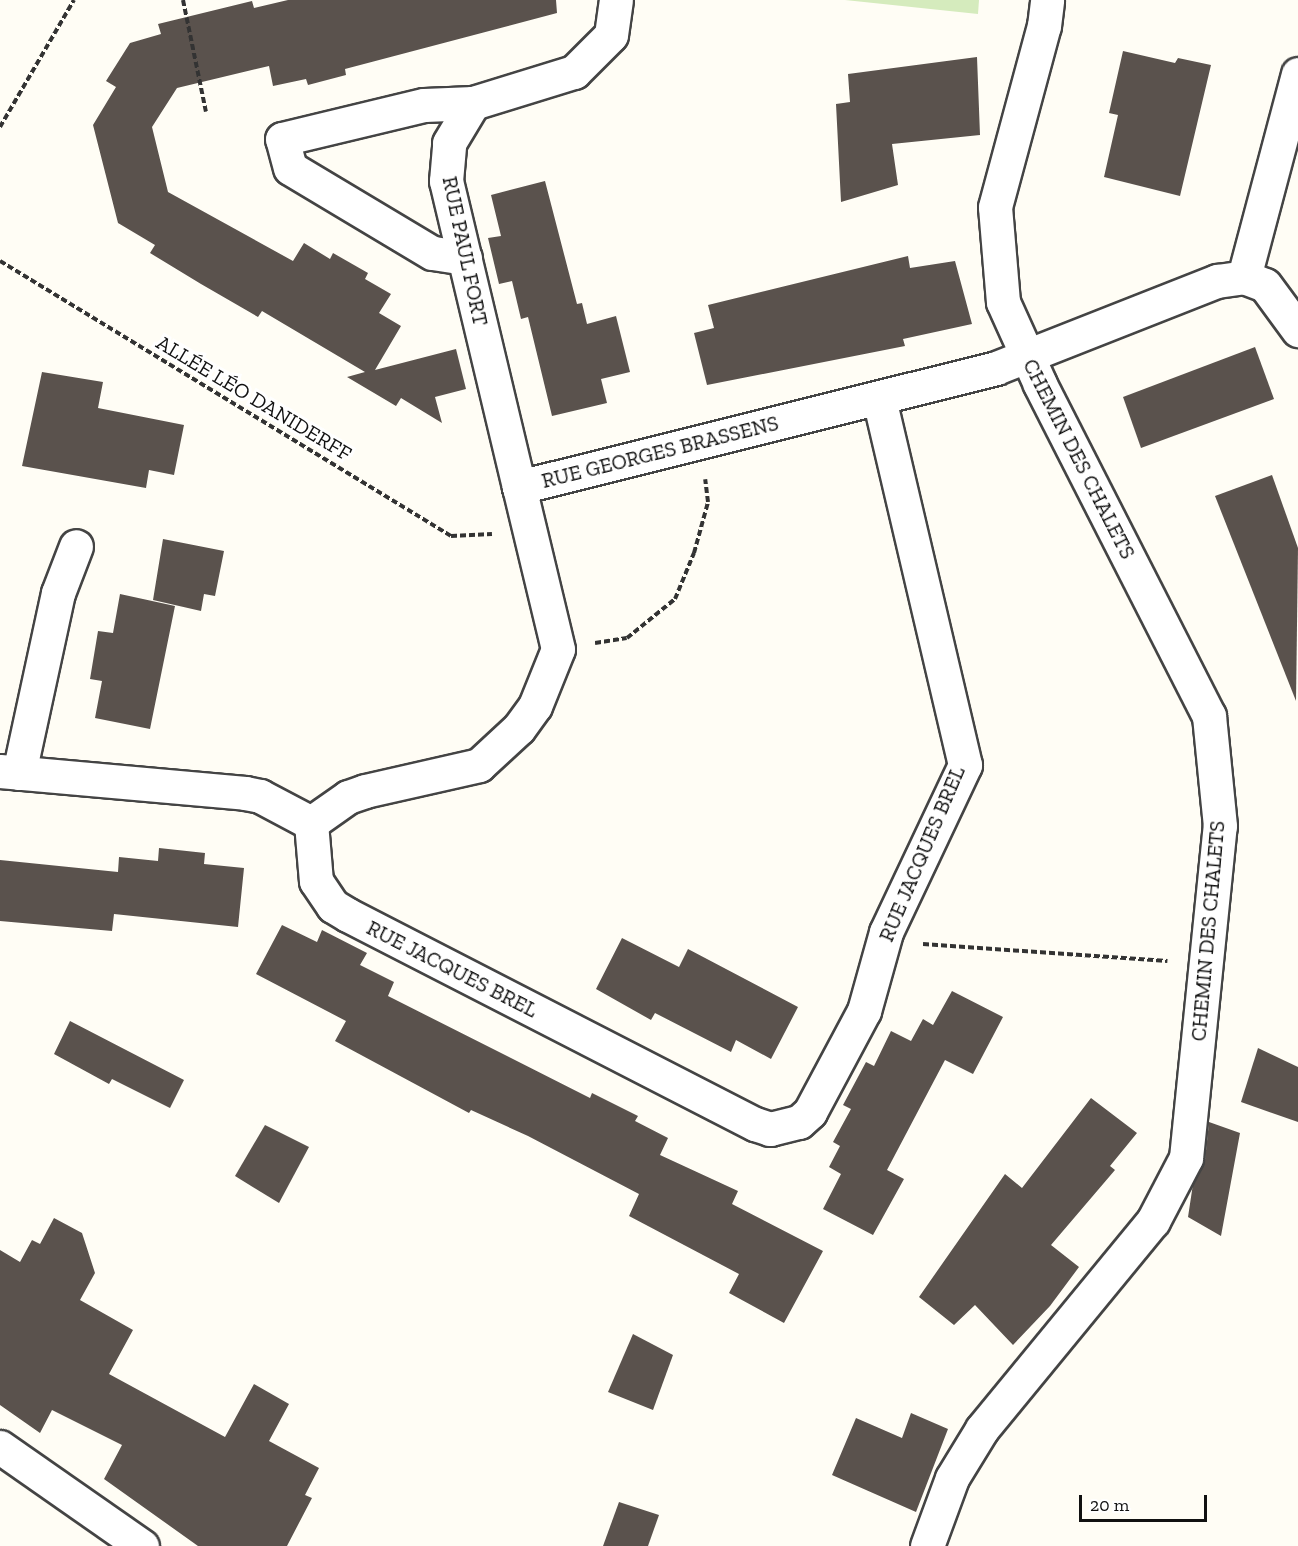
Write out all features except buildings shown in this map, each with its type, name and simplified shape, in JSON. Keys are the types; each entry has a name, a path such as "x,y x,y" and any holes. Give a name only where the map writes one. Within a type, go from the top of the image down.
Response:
{"street":[{"path":"465,258 432,253 290,168 282,139 424,105 473,103 574,72 611,35 616,0"},
{"name":"CHEMIN DES CHALETS","path":"927,1546 952,1478 982,1429 1154,1221 1186,1158 1220,826 1209,716 1027,358 1003,302 995,207 1044,26 1047,0"},
{"path":"1298,74 1291,134 1244,277 1265,285 1298,330"},
{"name":"RUE PAUL FORT","path":"473,103 449,143 446,181 519,487"},
{"name":"RUE GEORGES BRASSENS","path":"558,649 519,487 879,398 1027,358 1217,281 1244,277"},
{"name":"RUE JACQUES BREL","path":"311,824 316,881 333,906 755,1124 770,1129 799,1122 810,1112 864,1011 886,932 964,765 879,398"},
{"path":"76,546 57,593 9,772 245,793 260,796 311,824 348,797 365,791 479,765 507,741 535,706 558,649"},
{"path":"0,1447 142,1546"}],"path":[{"path":"0,127 74,0"},
{"path":"183,0 206,112"},
{"name":"ALLÉE LÉO DANIDERFF","path":"0,261 451,536 498,534"},
{"path":"558,649 627,638 675,599 694,553 708,502 700,442"},
{"path":"912,943 1206,964"}],"green space":[{"path":"845,0 979,0 978,14"}]}
